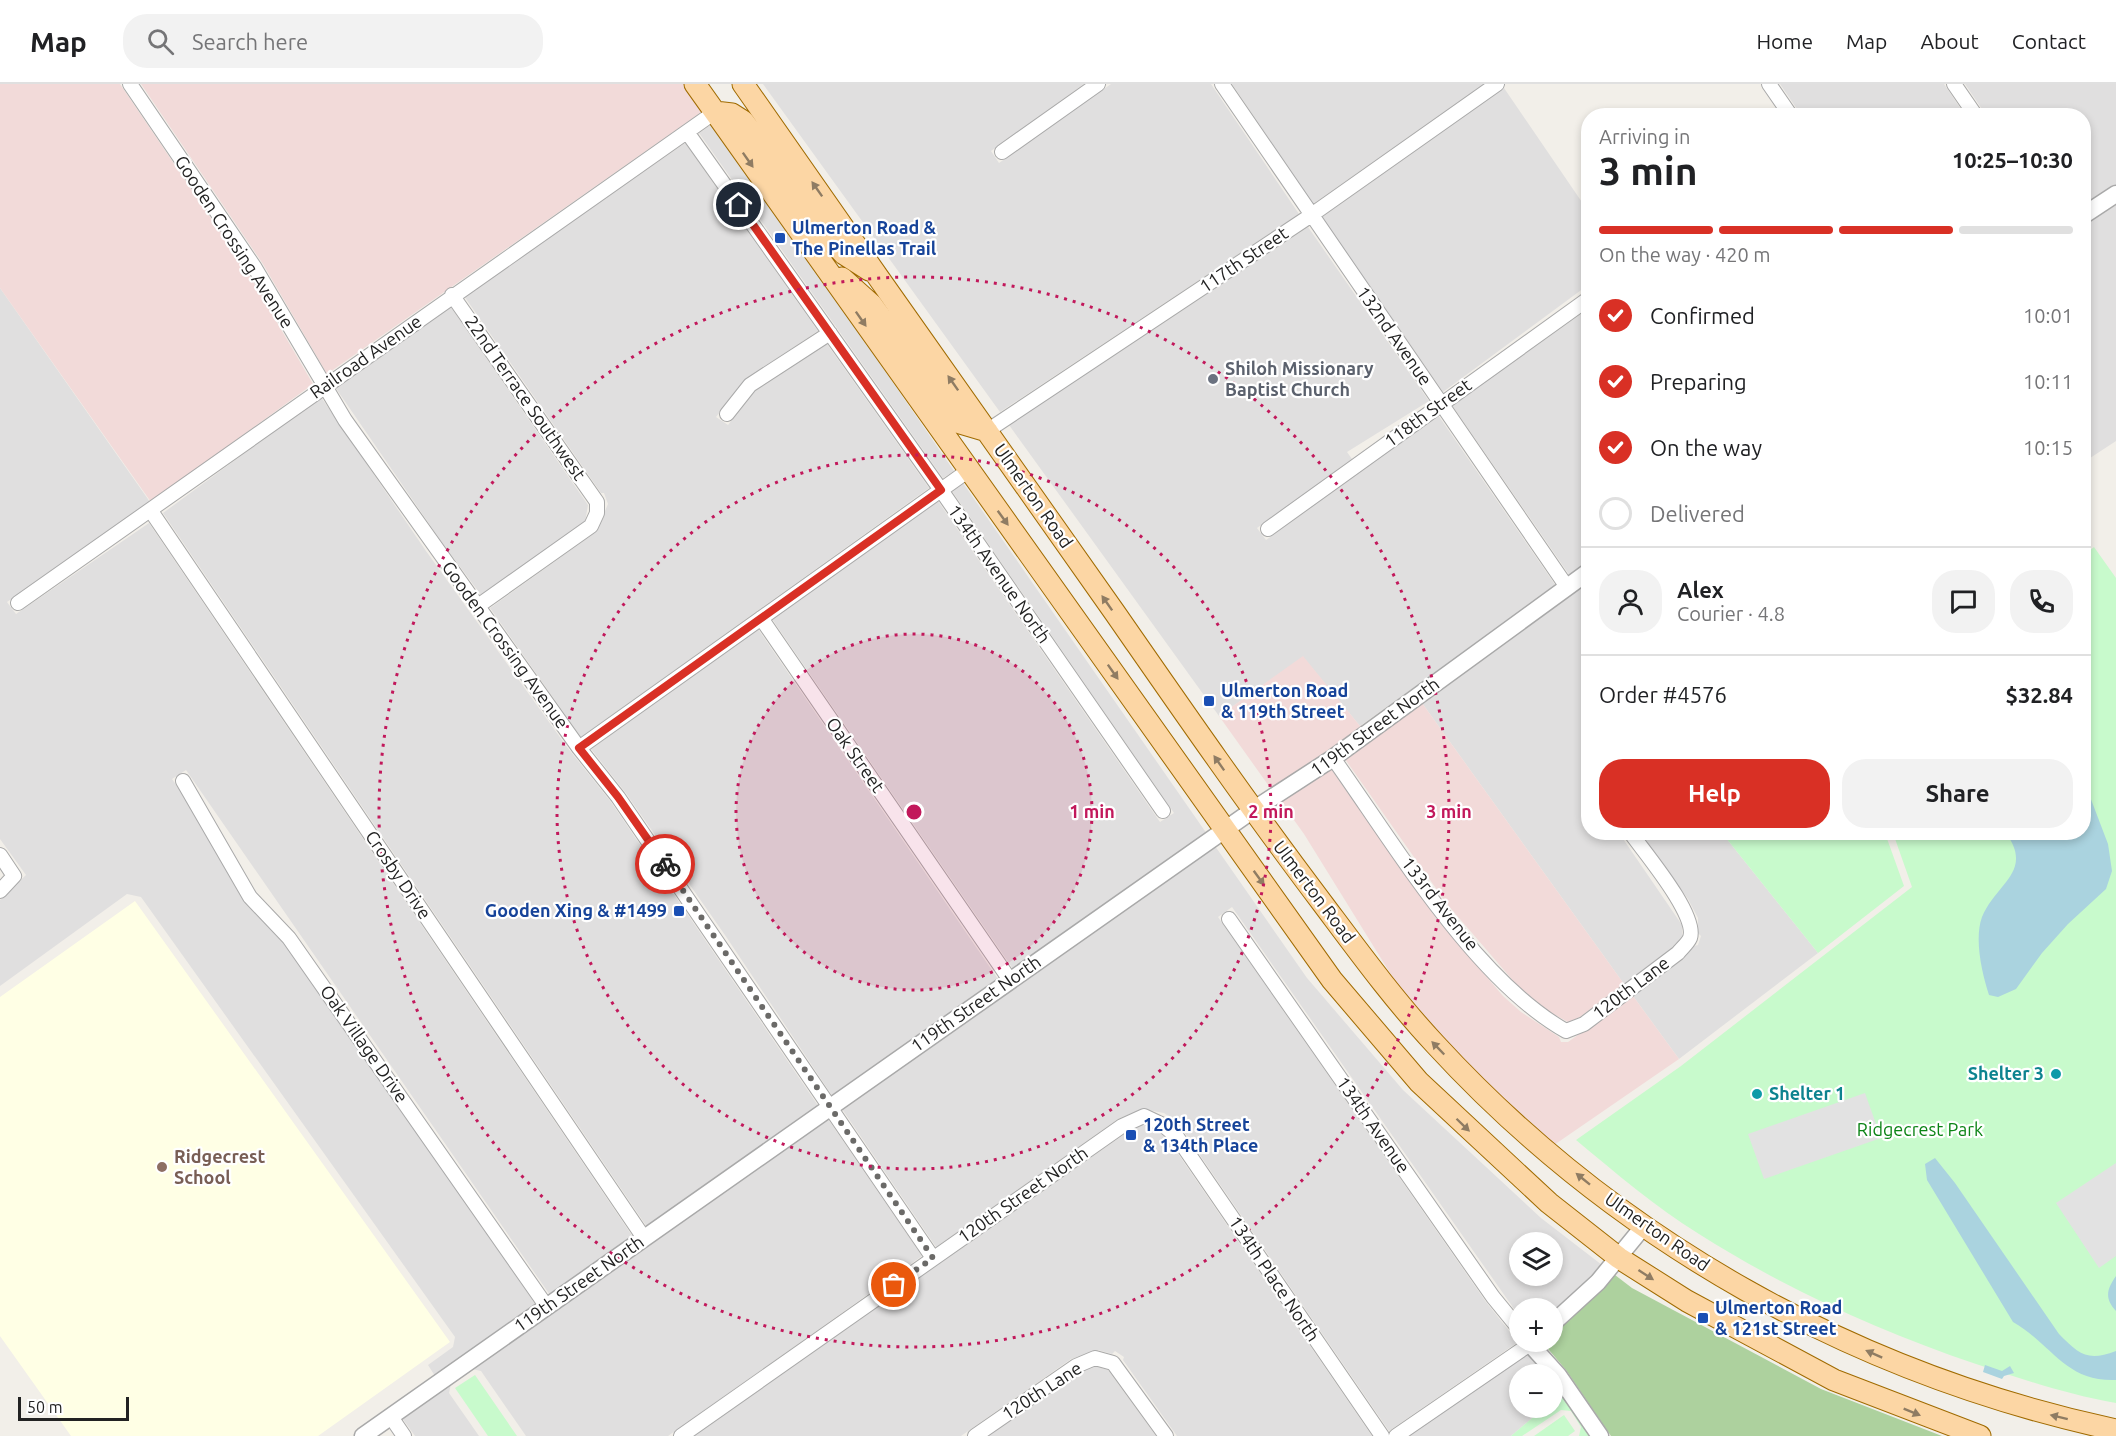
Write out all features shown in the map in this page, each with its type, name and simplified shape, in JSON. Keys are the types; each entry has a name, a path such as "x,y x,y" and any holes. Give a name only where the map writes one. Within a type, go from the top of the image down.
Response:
{"main road":[{"name":"Ulmerton Road","path":"695,84 1332,980 1419,1083 1549,1203 1619,1258 1687,1301 1834,1380 1980,1436"},
{"path":"724,84 747,90"},
{"name":"Ulmerton Road","path":"747,90 1253,810 1381,981 1435,1044 1505,1115 1643,1227 1744,1290 1805,1324 1889,1361 2019,1407 2116,1430"},
{"path":"715,112 732,114 743,121 829,238 844,254 879,278"},
{"path":"822,264 853,286 871,304 949,412 960,423 987,430"}],"street":[{"name":"Gooden Crossing Avenue","path":"130,84 255,268 324,386 427,537 579,748 618,797 714,934 933,1258"},
{"path":"1002,152 1098,84"},
{"name":"132nd Avenue","path":"1222,84 1310,216 1567,587"},
{"name":"117th Street","path":"987,430 1310,216 1497,84"},
{"path":"1769,84 1786,108"},
{"path":"1954,84 1970,108"},
{"name":"Railroad Avenue","path":"18,603 152,511 452,295 715,112"},
{"name":"134th Avenue North","path":"687,132 941,490 1163,811"},
{"path":"2091,210 2116,194"},
{"name":"22nd Terrace Southwest","path":"452,295 597,502 597,513 591,526 478,606"},
{"name":"118th Street","path":"1268,529 1581,304"},
{"path":"727,414 750,385 830,333"},
{"path":"579,748 969,470"},
{"name":"Crosby Drive","path":"152,511 644,1238"},
{"name":"119th Street North","path":"363,1436 1224,830 1333,758 1581,577"},
{"name":"Oak Street","path":"761,618 1010,980"},
{"name":"133rd Avenue","path":"1333,758 1440,909 1487,965 1528,1006 1566,1031"},
{"name":"Oak Village Drive","path":"183,781 250,897 289,938 547,1307"},
{"name":"120th Lane","path":"1566,1031 1584,1024 1678,953 1690,938 1690,922 1636,840"},
{"path":"0,855 14,876 0,891"},
{"name":"134th Avenue","path":"1229,919 1493,1297 1509,1317"},
{"name":"120th Street North","path":"681,1436 1122,1126 1144,1116 1163,1125"},
{"name":"134th Place North","path":"1163,1125 1177,1137 1382,1436"},
{"path":"1563,1314 1598,1282 1643,1227"},
{"path":"1396,1436 1516,1352"},
{"path":"1538,1352 1558,1375 1600,1436"},
{"name":"120th Lane","path":"975,1436 1076,1366 1095,1358 1113,1363 1166,1436"},
{"path":"391,1417 404,1436"}],"shaded area":[{"path":"0,84 120,84 248,273 313,384 151,502 0,288"},
{"path":"141,84 684,84 703,111 327,374 263,264"},
{"path":"763,84 1084,84 991,151 999,163 1111,84 1211,84 1299,214 1000,412"},
{"path":"1232,84 1484,84 1313,204"},
{"path":"1780,84 1944,84 1960,108 1796,108"},
{"path":"1965,84 2116,84 2116,185 2091,201 2091,108 1981,108"},
{"path":"1504,88 1581,201 1581,290 1443,392 1322,217"},
{"path":"712,124 954,471 943,478 699,133"},
{"path":"685,143 818,331 746,379 716,417 728,425 755,391 827,344 929,488 581,737 490,608 596,532 608,504 604,493 601,493 464,296"},
{"path":"2116,203 2116,441 2091,457 2091,219"},
{"path":"1308,227 1429,401 1347,452 1352,459 1257,528 1266,540 1438,415 1556,586 1360,726 1303,657 1219,716 1009,425"},
{"path":"0,288 150,502 7,602 16,614 149,523 633,1237 550,1295 186,770 172,779 536,1305 435,1376 428,1365 453,1347 455,1337 141,897 127,894 0,986 0,900 26,875 0,839"},
{"path":"450,306 588,505 585,522 481,595 335,387"},
{"path":"1581,314 1581,567 1570,576 1452,405"},
{"path":"321,397 426,551 567,747 611,802 819,1107 647,1227 163,513"},
{"path":"963,483 1207,834 1013,969 772,619 938,501 1160,822 1174,813 952,491"},
{"path":"1581,586 1581,840 1624,840 1682,925 1682,936 1673,948 1624,984 1422,703"},
{"path":"758,629 998,979 833,1097 727,938 625,792 591,749"},
{"path":"1303,656 1360,726 1368,723 1271,789 1219,716"},
{"path":"1422,703 1624,984 1580,1017 1568,1022 1548,1011 1516,984 1447,904 1345,759"},
{"path":"1331,769 1433,914 1503,996 1521,1012 1559,1037 1561,1042 1568,1042 1633,996 1679,1059 1554,1145 1512,1109 1418,1011 1395,981 1304,834 1281,802"},
{"path":"1645,840 1728,840 1818,953 1679,1059 1633,996 1698,945 1701,936 1698,933 1698,918 1688,899"},
{"path":"1215,846 1307,978 1403,1090 1541,1218 1559,1232 1509,1232 1509,1286 1563,1286 1563,1235 1602,1265 1563,1303 1563,1298 1509,1298 1509,1302 1232,907 1218,917 1486,1302 1509,1331 1509,1348 1389,1431 1184,1132 1174,1120 1164,1113 1142,1109 1118,1119 936,1247 842,1109"},
{"name":"Ridgecrest School","path":"135,901 450,1342 318,1436 71,1436 0,1336 0,997"},
{"path":"1865,1093 1881,1138 1764,1179 1748,1134"},
{"path":"828,1119 922,1256 668,1436 526,1436 481,1371 472,1369"},
{"path":"1143,1125 1158,1131 1170,1142 1372,1436 1177,1436 1123,1360 1124,1357 1115,1351 1112,1354 1098,1350 1071,1359 961,1436 694,1436 1126,1133"},
{"path":"2116,1163 2116,1256 2099,1268 2056,1203"},
{"path":"1527,1354 1536,1364 1512,1364"},
{"path":"1095,1366 1108,1370 1156,1436 988,1436 1079,1372"},
{"path":"1509,1366 1509,1418 1532,1418 1511,1436 1408,1436"},
{"path":"451,1384 449,1393 479,1436 415,1436 402,1418"}],"green space":[{"name":"Ridgecrest Park","path":"2094,547 2116,578 2116,1403 2080,1396 1976,1364 1904,1338 1799,1291 1683,1224 1576,1140 1681,1066 1912,887 1895,840 2091,840 2091,549"},
{"path":"1728,840 1888,840 1904,886 1818,953"},
{"path":"1615,1275 1632,1288 1821,1389 1942,1436 1611,1436 1563,1364 1551,1352 1563,1352 1563,1324"},
{"path":"475,1375 517,1436 488,1436 455,1388"},
{"path":"1563,1397 1590,1436 1579,1436 1581,1427 1571,1411 1563,1410"},
{"path":"1563,1416 1575,1431 1568,1436 1534,1436 1563,1418"},
{"path":"1532,1418 1549,1418 1522,1436 1511,1436"}],"water":[{"path":"2091,799 2108,844 2112,871 2106,889 2068,924 2042,953 2016,989 1998,997 1989,995 1980,956 1979,935 1982,917 1988,905 2010,877 2014,868 2016,858 2010,840 2091,840"},
{"path":"1935,1158 1955,1183 2059,1334 2072,1347 2090,1356 2116,1351 2116,1380 2099,1379 2072,1369 2013,1322 1927,1180 1925,1164"},
{"path":"2116,1276 2116,1311 2108,1294"},
{"path":"1985,1365 2002,1371 2010,1366 2014,1373 2002,1379 1983,1372"}],"way so far":[{"path":"665,864 933,1258 894,1285"}],"place":[{"name":"Ulmerton Road & The Pinellas Trail","path":"780,238"},
{"name":"Shiloh Missionary Baptist Church","path":"1213,379"},
{"name":"Ulmerton Road & 119th Street","path":"1209,701"},
{"name":"Gooden Xing & #1499","path":"679,911"},
{"name":"Shelter 3","path":"2056,1074"},
{"name":"Shelter 1","path":"1757,1094"},
{"name":"120th Street & 134th Place","path":"1131,1135"},
{"name":"Ridgecrest School","path":"162,1167"},
{"name":"Ulmerton Road & 121st Street","path":"1703,1318"}],"route":[{"path":"665,864 618,797 579,748 941,490 739,205"}]}
